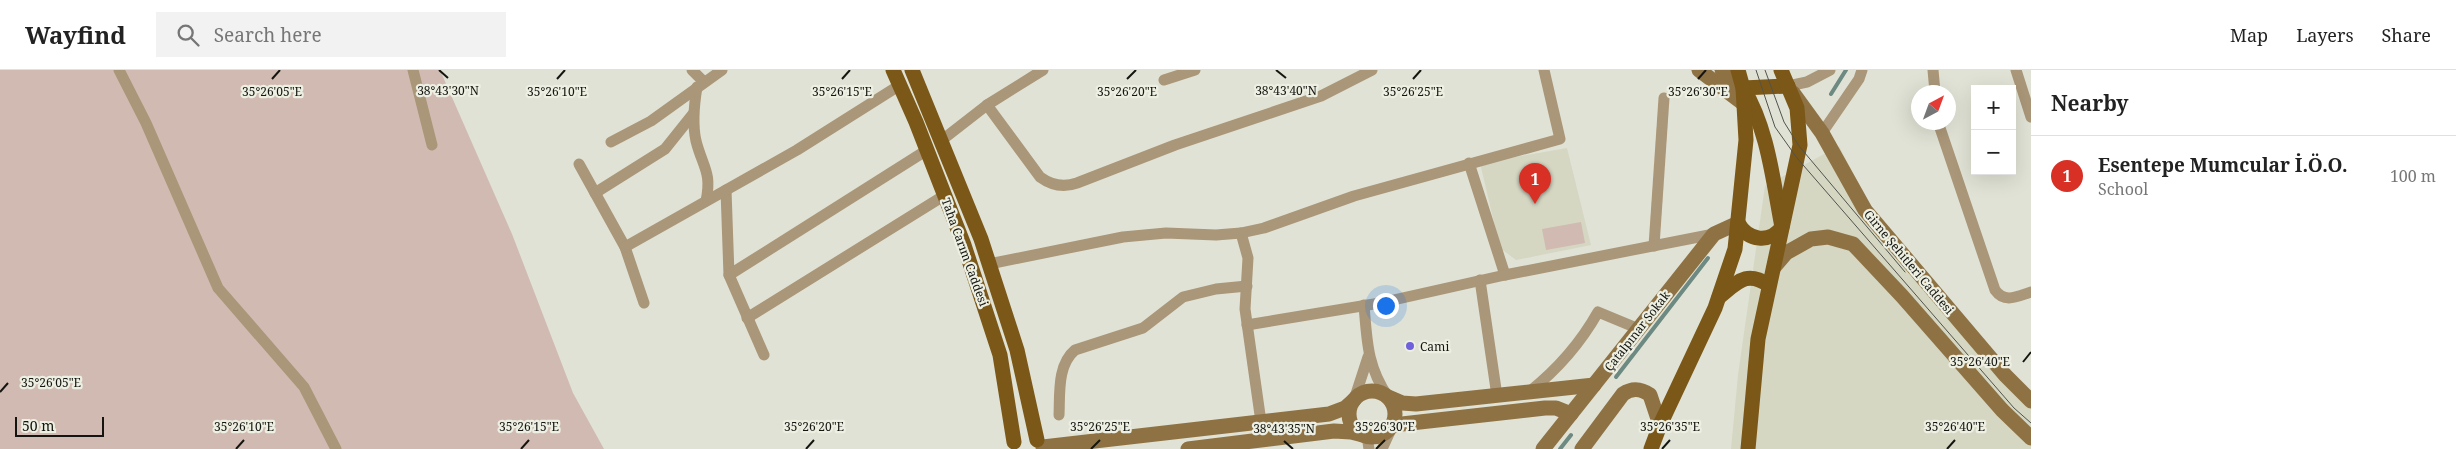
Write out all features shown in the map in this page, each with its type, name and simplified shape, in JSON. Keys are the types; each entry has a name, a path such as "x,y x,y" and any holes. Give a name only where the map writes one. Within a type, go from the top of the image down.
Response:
{"main road":[{"name":"Taha Carım Caddesi","path":"893,70 964,245 1000,355 1012,445"},
{"name":"Taha Carım Caddesi","path":"912,70 942,140 989,264 1018,350 1041,446"},
{"path":"1738,70 1766,148 1782,227"},
{"path":"1748,449 1758,339 1799,146 1800,132 1797,108 1781,70"},
{"path":"1743,88 1788,86"},
{"path":"1651,449 1660,425 1703,336 1736,249 1746,160 1743,88"},
{"path":"1738,224 1750,236 1760,239 1775,234 1782,227"},
{"path":"1719,297 1747,278 1759,280 1769,285"},
{"path":"1012,445 1025,437 1041,446"}],"street":[{"path":"120,70 146,123 218,288 304,387 336,449"},
{"path":"413,70 432,144"},
{"path":"692,70 700,85 693,114 696,141 706,166 709,184 706,201"},
{"path":"612,142 651,121 722,70"},
{"path":"942,140 987,105 1043,70"},
{"path":"1164,80 1195,70"},
{"path":"987,105 1040,177 1052,184 1065,186 1175,145 1321,96 1372,70"},
{"path":"989,264 1123,237 1166,232 1216,235 1241,233 1264,228 1354,196 1560,139 1544,70"},
{"path":"1699,70 1744,104"},
{"path":"1722,70 1743,88"},
{"path":"1788,86 1807,82 1830,70"},
{"path":"1822,133 1862,70"},
{"path":"1933,70 1934,85"},
{"path":"2016,70 2031,117"},
{"path":"625,247 797,150 900,86"},
{"name":"Girne Şehitleri Caddesi","path":"1788,86 1822,133 1865,210 2006,375 2031,401"},
{"path":"1654,246 1664,98"},
{"path":"595,192 665,149 693,114"},
{"path":"1941,130 1995,290 2001,296 2010,299 2031,292"},
{"path":"729,275 927,150"},
{"path":"1469,163 1505,275"},
{"path":"579,164 625,247 644,303"},
{"path":"726,190 729,275 764,355"},
{"path":"747,318 945,195"},
{"name":"Çatalpınar Sokak","path":"1543,449 1714,234 1738,224"},
{"path":"1241,233 1248,258 1245,308 1261,422"},
{"path":"1247,325 1364,305 1714,234"},
{"path":"1774,267 1786,253 1811,239 1828,237 1853,244 1902,296 2002,410 2031,438"},
{"path":"1480,280 1497,396"},
{"path":"1059,415 1061,374 1070,354 1075,350 1143,328 1183,297 1216,289 1247,286"},
{"path":"1364,305 1368,357 1378,383 1395,411 1392,425 1382,449"},
{"path":"1529,392 1562,364 1583,337 1598,312 1639,328"},
{"path":"1368,357 1349,414 1350,422 1368,443"},
{"path":"1041,446 1330,414 1345,408 1360,395 1374,391 1402,402 1416,404 1594,385"},
{"path":"1582,449 1622,394 1630,390 1641,390 1650,395 1660,425"},
{"path":"1368,443 1392,425 1545,408 1556,408 1571,414"},
{"path":"1188,449 1334,431 1351,432 1368,443"}],"shaded area":[{"path":"0,70 440,70 512,234 573,393 604,449 0,449"},
{"path":"1839,146 1868,202 1882,221 2031,395 2031,449 1731,449 1738,375 1765,186"},
{"path":"1567,148 1591,245 1516,260 1500,248 1480,163"},
{"path":"1581,222 1585,243 1546,250 1542,229"}],"waterway":[{"path":"1831,94 1846,70"},
{"path":"1616,377 1708,258"},
{"path":"1560,449 1571,435"}],"tram line":[{"path":"1756,70 1775,127 1797,158 2014,408 2031,423"},
{"path":"1765,70 1784,122 1799,146 1905,272"}],"place":[{"name":"Esentepe Mumcular İ.Ö.O.","path":"1535,204"},
{"name":"Cami","path":"1410,346"}]}
